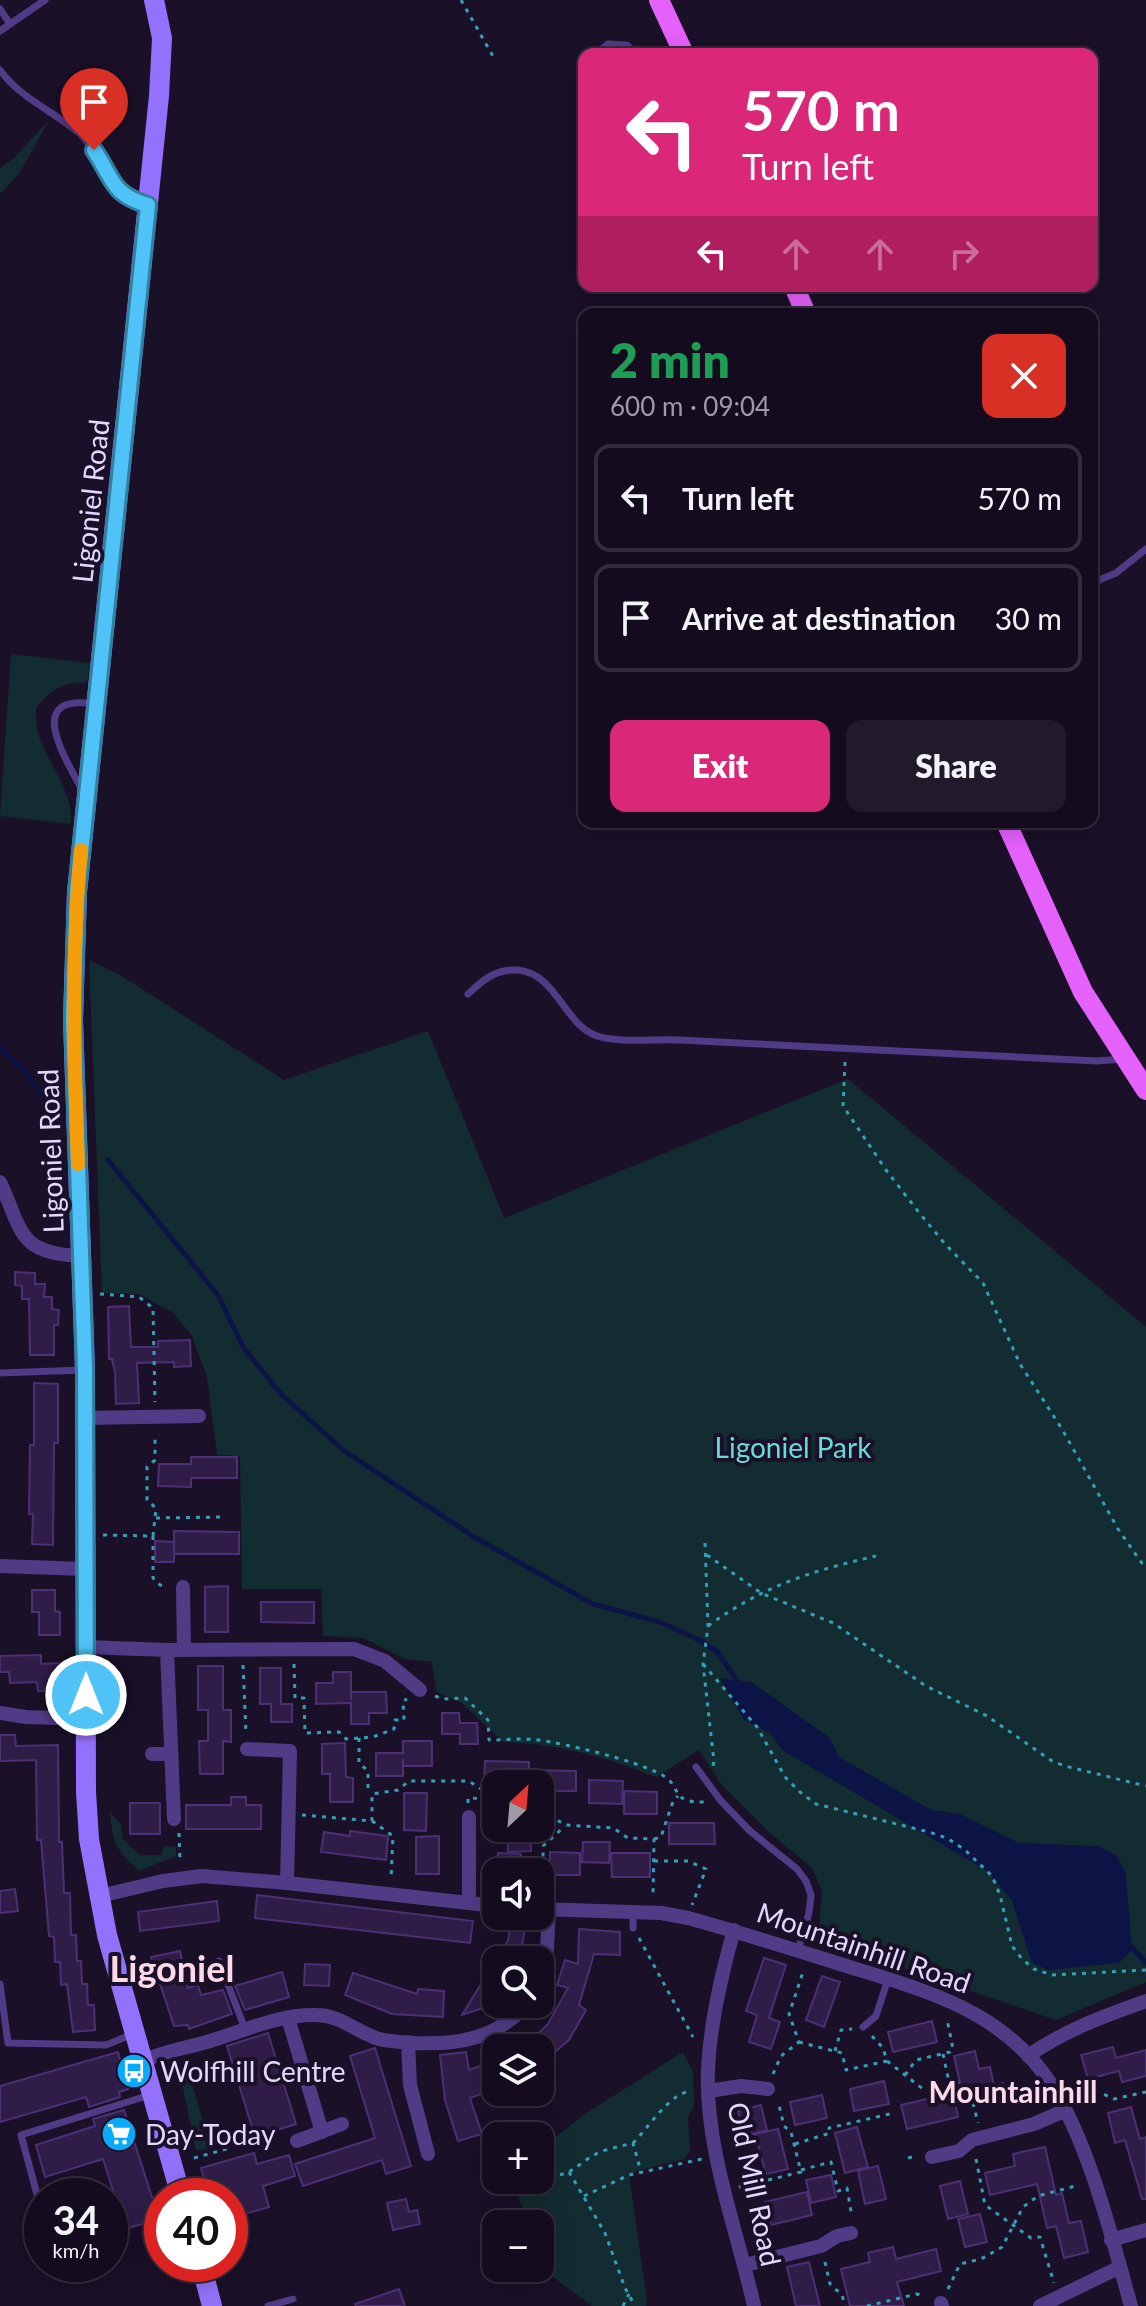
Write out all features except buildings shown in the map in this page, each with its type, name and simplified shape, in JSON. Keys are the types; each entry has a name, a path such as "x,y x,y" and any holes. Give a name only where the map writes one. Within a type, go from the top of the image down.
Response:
{"main road":[{"path":"659,0 681,48"},
{"path":"1009,828 1083,992 1146,1090"}],"street":[{"name":"Ligoniel Road","path":"154,0 160,19 161,50 148,205 77,892 73,1020 85,1370 89,1839 107,1935 176,2178"},
{"path":"0,1182 28,1243 52,1254 82,1256"},
{"path":"84,1418 199,1416"},
{"path":"0,1566 85,1569"},
{"path":"183,1587 184,1650"},
{"path":"86,1647 354,1649 385,1661 420,1690"},
{"path":"167,1650 174,1819"},
{"path":"0,1713 86,1719"},
{"path":"247,1749 290,1751 287,1883"},
{"path":"152,1754 171,1754"},
{"path":"469,1817 469,1903"},
{"path":"100,1896 181,1877 287,1883 482,1904"},
{"name":"Mountainhill Road","path":"554,1909 653,1913 688,1918 888,1979 980,2014 1001,2029 1043,2072 1064,2106 1082,2145 1131,2306"},
{"name":"Old Mill Road","path":"734,1930 718,1996 709,2058 709,2086 718,2155 754,2306"},
{"path":"1028,2056 1058,2035 1146,2001"},
{"path":"144,2061 178,2047 200,2044 288,2018 320,2015 337,2018 378,2038 452,2043 472,2040 504,2026 512,2018"},
{"path":"288,2018 322,2132"},
{"path":"408,2042 410,2085 428,2154"},
{"path":"709,2086 768,2089"},
{"path":"932,2157 959,2151 977,2139 1034,2124 1064,2106"},
{"path":"297,2141 342,2124"},
{"path":"1111,2240 1146,2230"},
{"path":"745,2265 821,2246 837,2236 851,2233"},
{"path":"1040,2306 1120,2267"},
{"path":"206,2282 212,2306"}],"lane":[{"path":"0,31 45,0"},
{"path":"0,9 10,24"},
{"path":"603,48 608,44 627,45 630,48"},
{"path":"0,70 11,85 79,134 103,164 115,188 127,199 148,205"},
{"path":"1098,580 1116,573 1146,549"},
{"path":"86,800 53,722 60,706 67,703 97,704"},
{"path":"468,994 486,977 502,971 520,970 538,977 549,986 582,1028 614,1039 1097,1061 1125,1059"},
{"path":"0,1373 85,1370"},
{"path":"696,1767 721,1801 750,1831 797,1869 806,1881 811,1895 803,1952"},
{"path":"633,1912 633,1928"},
{"path":"219,1961 245,2029"},
{"path":"863,2027 876,2016 888,1979"},
{"path":"0,1984 8,2043 106,2045 135,2033"},
{"path":"33,2178 21,2135 152,2094"},
{"path":"268,2306 293,2299"}],"path":[{"path":"461,0 494,58"},
{"path":"846,1048 843,1106 917,1210 983,1283 1020,1364 1062,1429 1118,1529 1146,1569"},
{"path":"100,1294 139,1297 153,1308 154,1375"},
{"path":"155,1442 155,1460 147,1467 147,1500 156,1508 153,1578 160,1585 183,1587"},
{"path":"156,1518 222,1517"},
{"path":"103,1535 153,1536"},
{"path":"705,1543 708,1626 703,1664 714,1762 707,1781"},
{"path":"707,1555 761,1593 833,1623 926,1686 987,1716 1052,1761 1146,1786"},
{"path":"708,1626 735,1606 816,1570 876,1556"},
{"path":"294,1648 295,1698 304,1698 305,1733 339,1732 346,1739 373,1737 394,1729 395,1720 404,1720 403,1701 420,1690 443,1699 465,1698 488,1720 489,1740 537,1740 619,1759 665,1776 678,1796 689,1802 704,1802"},
{"path":"242,1649 247,1749"},
{"path":"703,1664 757,1727 785,1777 816,1804 947,1838 979,1861 992,1876 1000,1895 1012,1946 1034,1969 1052,1975 1146,1970"},
{"path":"359,1738 359,1763 368,1771 368,1789 372,1794 372,1821"},
{"path":"372,1794 398,1790 409,1781 469,1781 482,1790"},
{"path":"554,1819 566,1825 613,1828 628,1838 654,1839 661,1837 672,1804 678,1796"},
{"path":"468,1798 482,1798"},
{"path":"290,1813 372,1821 393,1836 391,1895"},
{"path":"174,1819 179,1827 181,1877"},
{"path":"541,1858 543,1846 566,1825"},
{"path":"653,1913 654,1839"},
{"path":"654,1861 688,1861 706,1869 688,1918"},
{"path":"633,1928 694,2038 709,2058"},
{"path":"799,2042 789,2014 803,1952"},
{"path":"905,2075 916,2060 950,2052 952,2046 947,2021 952,2001"},
{"path":"835,2051 841,2030 863,2027 883,2048 887,2061 923,2089 957,2081 960,2095 973,2103 985,2205 1031,2238 1040,2237 1058,2297"},
{"path":"799,2042 842,2053 846,2070 887,2061"},
{"path":"799,2042 781,2056 768,2089 780,2104 784,2126 791,2132 801,2170"},
{"path":"943,2054 949,2083"},
{"path":"554,2178 599,2153 633,2143 672,2098 709,2086"},
{"path":"1064,2106 1097,2091 1114,2099 1146,2092"},
{"path":"795,2144 830,2133 829,2128 894,2113"},
{"path":"633,2143 641,2172"},
{"path":"194,2158 230,2148"},
{"path":"583,2196 629,2175 718,2155"},
{"path":"908,2158 915,2155"},
{"path":"726,2190 831,2162 838,2191 847,2188 853,2212 851,2233"},
{"path":"569,2172 605,2233 635,2306"},
{"path":"867,2306 917,2294 941,2304 960,2264 981,2259 1002,2247 1023,2207 1038,2196 1093,2181"},
{"path":"821,2246 830,2284 842,2295 845,2306"},
{"path":"623,2306 629,2294"}],"green space":[{"path":"49,120 19,174 0,194 0,168 12,160"},
{"path":"11,654 90,663 87,682 58,688 36,708 38,734 65,789 71,824 0,816"},
{"name":"Ligoniel Park","path":"89,960 120,975 284,1080 428,1031 504,1218 848,1079 1146,1327 1146,1982 1056,2020 818,1939 822,1891 812,1868 770,1833 721,1784 699,1750 656,1777 581,1752 503,1742 462,1703 436,1692 432,1662 405,1659 363,1638 323,1636 321,1589 242,1589 240,1456 217,1455 207,1377 191,1334 173,1313 139,1294 102,1293"},
{"path":"110,1812 121,1824 123,1839 140,1855 161,1855 164,1846 176,1847 176,1856 139,1871 117,1846"},
{"path":"683,2052 693,2071 694,2105 688,2118 690,2152 684,2159 629,2173 646,2306 592,2306 554,2278 554,2210 524,2210 517,2194 554,2194 554,2138 588,2112"},
{"path":"186,2063 211,2149 196,2150 178,2065"}],"shaded area":[{"path":"720,1678 751,1682 830,1738 839,1757 931,1810 960,1814 1019,1843 1099,1846 1116,1855 1126,1873 1132,1950 1119,1963 1048,1970 1032,1963 1012,1901 989,1872 782,1750 770,1733 744,1720"}],"waterway":[{"path":"0,1047 25,1072 43,1097"},
{"path":"108,1160 218,1295 243,1347 280,1393 343,1450 476,1538 593,1604 660,1622 699,1640 717,1651 739,1684"},
{"path":"1129,1944 1146,1963"}],"slow traffic":[{"path":"78,1164 73,1020 81,850"}],"place":[{"name":"Wolfhill Centre","path":"134,2071"},
{"name":"Day-Today","path":"119,2134"}],"district":[{"name":"Ligoniel","path":"172,1968"},
{"name":"Mountainhill","path":"1013,2091"}],"route":[{"path":"86,1695 85,1370 73,1020 77,892 148,205 127,199 115,188 94,150"}]}
